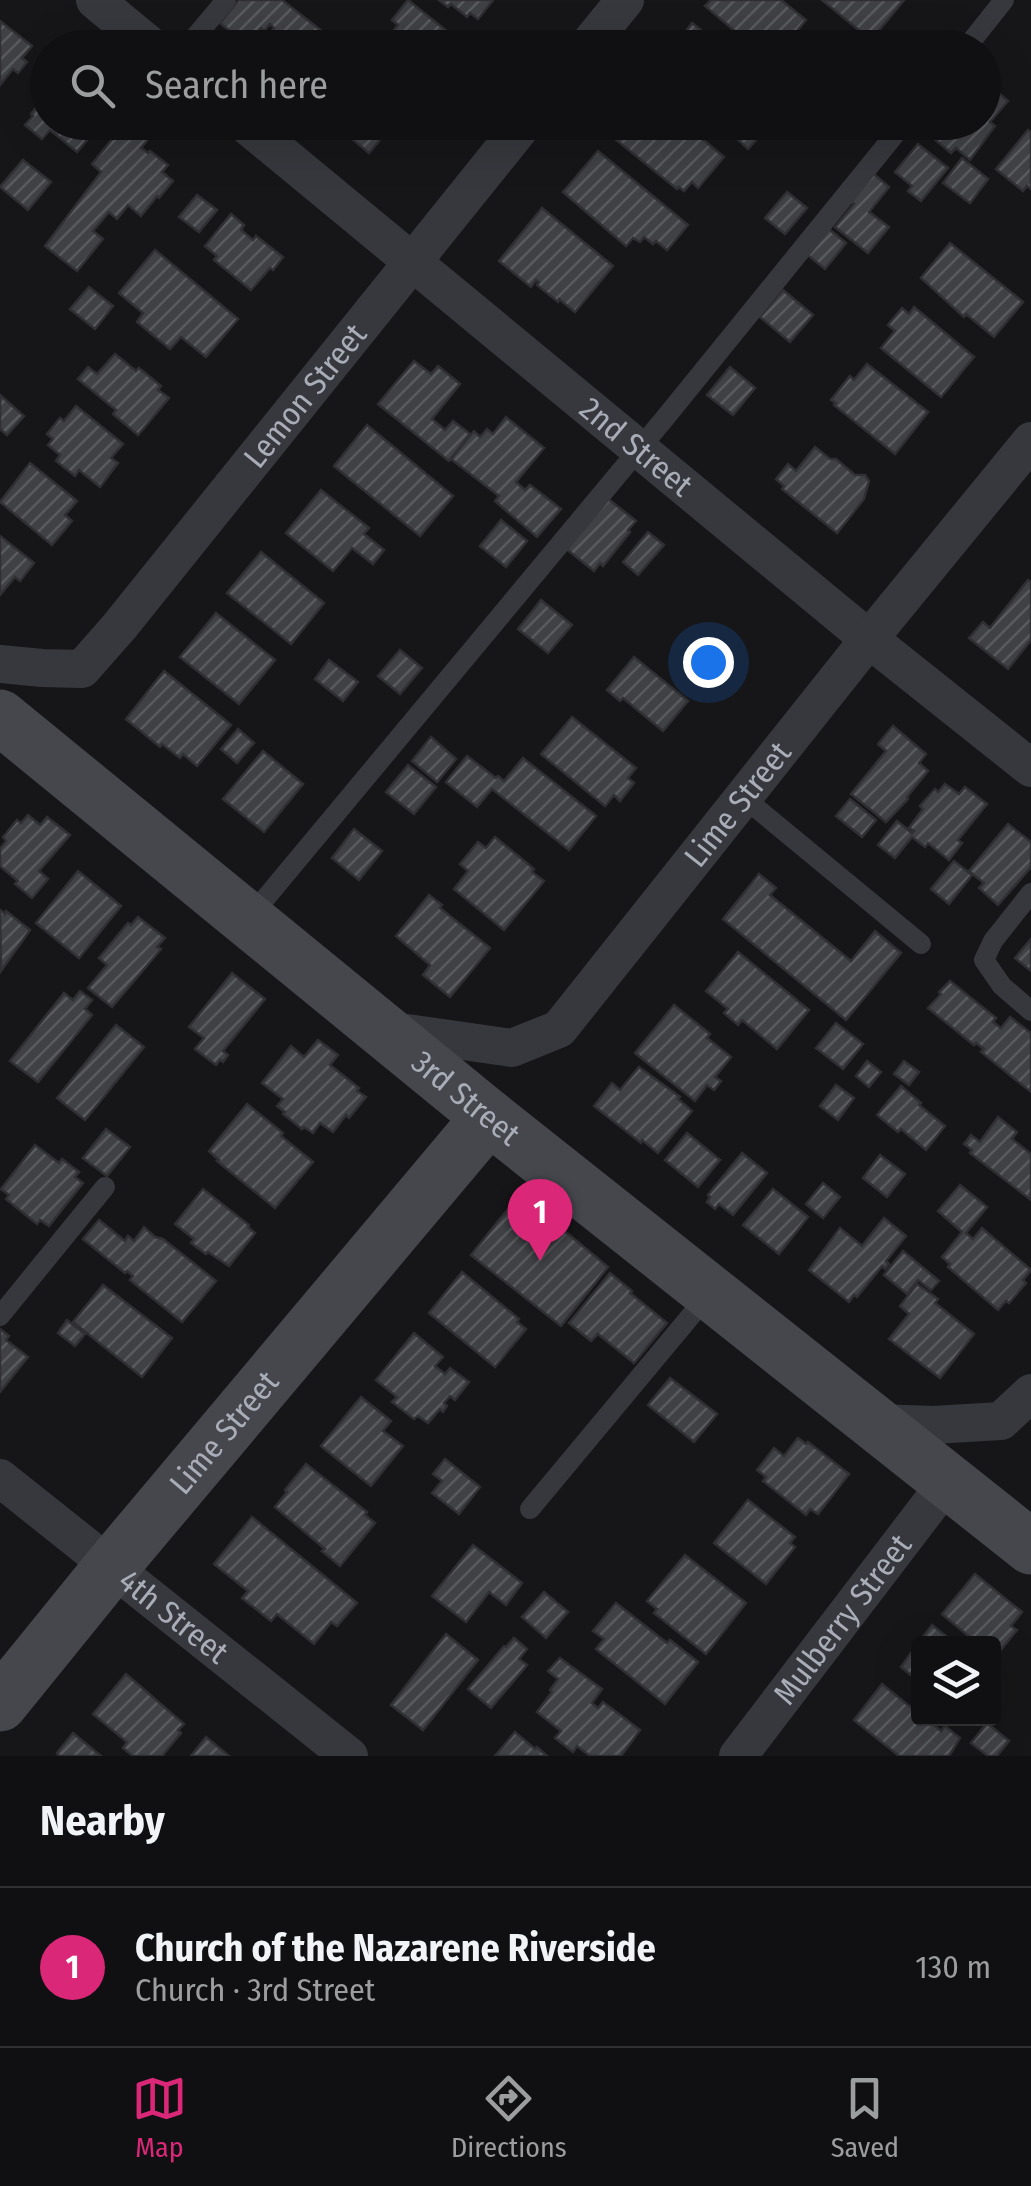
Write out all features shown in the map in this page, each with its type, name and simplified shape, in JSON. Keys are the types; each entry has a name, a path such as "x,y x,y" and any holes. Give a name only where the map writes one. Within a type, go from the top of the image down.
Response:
{"main road":[{"name":"3rd Street","path":"7,738 248,920 1031,1547"},
{"name":"Lime Street","path":"0,1704 489,1116"}],"street":[{"path":"95,0 131,30"},
{"path":"601,30 625,0"},
{"name":"2nd Street","path":"265,140 1031,768"},
{"name":"Lemon Street","path":"0,664 82,669 510,140"},
{"name":"Lime Street","path":"383,1030 512,1048 558,1028 1031,441"},
{"path":"876,1424 1001,1421 1031,1394"},
{"name":"4th Street","path":"0,1478 337,1752"},
{"name":"Mulberry Street","path":"738,1756 948,1481"}],"lane":[{"path":"201,30 226,0"},
{"path":"980,30 1004,0"},
{"path":"248,920 890,140"},
{"path":"743,798 921,944"},
{"path":"1031,893 992,941 984,960 1002,986 1031,1011"},
{"path":"0,1316 106,1186"},
{"path":"530,1510 710,1292"}],"building":[{"path":"239,0 282,0 320,30 272,30 270,24 265,30 229,30 220,23"},
{"path":"408,0 446,30 394,30 398,25 392,20"},
{"path":"439,0 493,0 478,19 470,13 467,17"},
{"path":"711,0 781,0 806,20 798,30 734,30 705,6"},
{"path":"822,0 904,0 879,30 859,30"},
{"path":"0,21 30,48 22,58 27,62 18,73 13,69 0,85"},
{"path":"1028,130 1031,189 1027,186 1023,191 996,169"},
{"path":"62,140 87,140 77,152"},
{"path":"111,140 147,140 141,148 168,165 162,172 173,181 141,216 128,205 117,219 109,212 93,231 103,239 77,271 45,246 101,172 92,164"},
{"path":"353,140 380,140 369,153"},
{"path":"616,140 704,140 724,157 698,188 692,182 684,191"},
{"path":"738,140 756,140 748,149"},
{"path":"936,140 985,140 970,160 956,148 951,153"},
{"path":"918,144 948,168 921,201 908,191 912,186 895,172"},
{"path":"598,151 688,225 667,250 644,237 640,242 633,238 626,246 563,192"},
{"path":"962,158 988,179 970,203 943,183"},
{"path":"23,160 51,182 28,210 0,187"},
{"path":"869,170 889,187 869,212 889,227 868,253 835,227 854,204 847,198"},
{"path":"787,192 807,208 785,234 765,218"},
{"path":"197,195 217,210 199,232 179,217"},
{"path":"542,208 613,266 575,312 537,285 539,282 536,280 531,287 499,261"},
{"path":"231,214 253,240 256,236 283,257 251,290 214,260 217,256 205,246"},
{"path":"825,226 846,243 825,269 804,252"},
{"path":"950,243 1023,302 994,337 966,314 964,317 921,278"},
{"path":"155,250 238,319 206,357 181,337 170,349 137,322 143,313 119,293"},
{"path":"89,287 113,306 95,329 70,309"},
{"path":"783,290 813,315 790,342 760,317"},
{"path":"914,307 974,357 941,397 881,348 895,331 888,325 902,308 909,314"},
{"path":"115,354 136,371 139,368 169,398 138,435 113,414 116,410 78,379 88,367 97,374"},
{"path":"414,361 431,374 438,366 460,384 432,419 445,430 453,421 470,434 449,461 378,404"},
{"path":"867,364 928,412 895,454 831,400 850,376 854,380"},
{"path":"730,367 755,388 733,415 707,395"},
{"path":"0,395 24,416 7,435 0,429"},
{"path":"76,406 123,444 111,458 118,463 100,487 79,470 75,476 56,461 60,455 48,445 53,439 47,434"},
{"path":"506,417 544,448 516,482 525,490 530,485 561,509 537,537 495,501 499,496 451,459 474,431 480,437 487,429 493,434"},
{"path":"367,425 453,496 420,536 334,466"},
{"path":"815,447 869,481 864,499 837,533 782,489 784,486 776,479 788,464 796,471"},
{"path":"30,463 77,501 65,515 72,521 52,545 0,502"},
{"path":"321,490 369,528 364,534 384,550 373,564 352,548 333,571 286,533"},
{"path":"607,498 636,521 603,566 600,563 594,571 565,548"},
{"path":"501,520 527,541 506,567 480,546"},
{"path":"648,532 664,545 638,575 623,562"},
{"path":"0,536 34,563 20,581 15,577 0,595"},
{"path":"261,552 324,603 291,644 227,593"},
{"path":"1028,580 1031,640 1008,669 969,638 983,622 990,628"},
{"path":"541,600 572,625 548,653 518,629"},
{"path":"216,613 275,660 239,704 180,657"},
{"path":"400,650 422,668 400,694 378,676"},
{"path":"634,657 688,701 663,731 607,690"},
{"path":"329,660 358,682 343,701 315,679"},
{"path":"164,671 231,725 197,766 183,754 180,758 162,744 160,747 126,719"},
{"path":"572,717 636,768 628,778 634,783 620,801 614,795 605,806 541,754"},
{"path":"893,726 926,754 919,763 928,771 886,822 851,794 886,751 878,744"},
{"path":"238,729 254,743 237,763 221,749"},
{"path":"431,737 456,759 437,782 412,761"},
{"path":"263,751 303,784 264,832 223,799"},
{"path":"467,756 504,781 523,758 596,816 569,850 492,789 477,807 446,782"},
{"path":"408,765 436,787 414,814 386,792"},
{"path":"945,784 959,794 965,787 987,804 958,840 962,843 949,860 928,843 925,847 912,837 895,858 878,845 897,821 912,833 909,828 923,809 920,806"},
{"path":"850,799 876,820 862,837 836,816"},
{"path":"28,815 40,825 47,817 70,835 39,871 48,879 32,898 0,866 0,849 6,841 3,837 17,820 21,823"},
{"path":"1008,824 1031,842 1031,867 998,905 979,888 984,883 969,871"},
{"path":"354,829 382,851 359,880 332,858"},
{"path":"495,837 544,881 504,930 454,889 468,871 460,864 478,842 486,848"},
{"path":"954,861 972,875 949,904 931,889"},
{"path":"78,871 121,906 79,958 36,923"},
{"path":"759,874 776,888 770,895 851,961 875,931 901,953 846,1020 723,919"},
{"path":"429,895 490,948 450,997 423,975 430,965 396,936"},
{"path":"0,910 30,930 1,971"},
{"path":"138,917 165,938 157,947 161,949 112,1007 88,988 107,965 99,958 128,923 131,925"},
{"path":"1031,939 1031,971 1015,958"},
{"path":"738,952 809,1010 777,1049 742,1020 738,1025 724,1013 728,1009 706,991"},
{"path":"232,973 265,999 223,1051 228,1055 223,1062 220,1060 216,1065 195,1049 204,1038 189,1027"},
{"path":"950,981 996,1018 993,1022 1001,1028 1010,1017 1031,1033 1031,1092 981,1052 984,1049 928,1008"},
{"path":"80,991 92,1000 85,1009 92,1015 38,1082 10,1061 64,993 73,1000"},
{"path":"674,1005 731,1057 715,1077 721,1081 714,1090 707,1085 695,1101 635,1053"},
{"path":"836,1023 863,1044 843,1069 816,1048"},
{"path":"116,1025 144,1047 85,1120 57,1098"},
{"path":"318,1040 338,1055 330,1065 366,1097 333,1132 320,1123 313,1133 302,1129 277,1106 283,1099 262,1083 291,1046 304,1057"},
{"path":"867,1061 881,1072 869,1087 856,1076"},
{"path":"904,1061 919,1072 909,1085 894,1074"},
{"path":"639,1067 680,1097 692,1111 658,1153 594,1106 612,1083 620,1090"},
{"path":"836,1085 854,1098 838,1120 820,1106"},
{"path":"901,1086 945,1126 926,1150 877,1115"},
{"path":"247,1104 313,1162 275,1208 209,1151"},
{"path":"998,1117 1017,1132 1012,1139 1031,1154 1031,1200 970,1153 972,1150 964,1144 971,1135 980,1142"},
{"path":"106,1129 130,1147 107,1176 83,1158"},
{"path":"687,1133 720,1160 698,1187 665,1160"},
{"path":"35,1145 79,1172 75,1177 83,1183 49,1226 40,1220 37,1224 6,1199 9,1195 1,1189"},
{"path":"742,1153 767,1173 733,1215 719,1204 715,1209 707,1202 708,1195"},
{"path":"880,1155 905,1174 887,1197 863,1178"},
{"path":"823,1183 840,1197 823,1218 806,1204"},
{"path":"960,1185 987,1207 966,1233 973,1239 982,1228 1031,1270 1023,1280 1026,1283 998,1310 948,1267 950,1264 942,1257 962,1232 938,1211"},
{"path":"203,1189 255,1233 229,1266 191,1243 194,1239 175,1224"},
{"path":"773,1189 808,1217 779,1254 743,1225"},
{"path":"520,1194 608,1267 561,1326 471,1255"},
{"path":"884,1218 906,1236 886,1261 889,1264 885,1269 882,1266 857,1297 854,1295 849,1302 809,1270 840,1228 862,1246"},
{"path":"99,1220 125,1241 128,1236 134,1241 144,1227 216,1281 182,1322 130,1280 133,1276 83,1239"},
{"path":"903,1251 939,1281 931,1290 918,1280 907,1294 884,1275"},
{"path":"462,1272 526,1329 495,1367 429,1313"},
{"path":"610,1273 667,1323 634,1363 598,1334 591,1341 569,1323"},
{"path":"917,1284 974,1334 940,1378 889,1339 909,1314 900,1306"},
{"path":"103,1285 172,1338 142,1377 73,1322"},
{"path":"67,1320 85,1334 75,1346 58,1333"},
{"path":"0,1329 9,1336 6,1340 28,1357 0,1392"},
{"path":"414,1333 443,1357 435,1366 445,1374 450,1368 469,1382 455,1400 450,1396 443,1412 440,1409 428,1423 418,1416 414,1419 392,1402 397,1397 376,1380"},
{"path":"670,1378 717,1414 694,1442 648,1405"},
{"path":"361,1397 391,1421 383,1431 403,1446 371,1486 321,1446"},
{"path":"798,1438 849,1474 818,1514 810,1509 806,1515 763,1481 766,1477 757,1470 774,1448 784,1456"},
{"path":"445,1459 480,1487 459,1514 432,1493 442,1481 433,1474"},
{"path":"306,1464 367,1512 365,1515 375,1523 340,1566 275,1507"},
{"path":"748,1500 795,1537 790,1543 795,1547 766,1584 714,1543"},
{"path":"252,1517 357,1603 337,1626 331,1622 314,1644 277,1614 271,1621 242,1598 248,1591 214,1564"},
{"path":"473,1545 522,1583 506,1605 489,1592 466,1622 432,1596"},
{"path":"685,1555 746,1603 706,1654 654,1613 657,1609 647,1601"},
{"path":"975,1574 1022,1612 1011,1626 1017,1630 1001,1650 1001,1636 968,1636 942,1614"},
{"path":"544,1592 568,1612 546,1638 522,1617"},
{"path":"616,1603 698,1662 665,1704 596,1649 604,1639 593,1631"},
{"path":"932,1625 946,1636 924,1636"},
{"path":"446,1634 478,1660 423,1730 391,1705"},
{"path":"514,1638 527,1649 519,1659 527,1665 491,1708 468,1689"},
{"path":"911,1653 911,1675 901,1667"},
{"path":"560,1658 602,1689 592,1703 598,1708 603,1702 640,1730 621,1756 590,1756 577,1746 573,1752 555,1738 561,1731 537,1712 558,1679 548,1671"},
{"path":"126,1674 184,1724 162,1756 133,1756 123,1748 127,1742 93,1714"},
{"path":"882,1684 911,1707 911,1726 935,1726 941,1731 945,1726 960,1738 949,1756 899,1756 854,1720"},
{"path":"985,1726 991,1726 1009,1741 997,1756 988,1756 971,1743"},
{"path":"515,1732 535,1749 547,1756 495,1756"},
{"path":"73,1733 101,1756 59,1756 57,1753"},
{"path":"206,1737 229,1756 191,1756"}],"place":[{"name":"Church of the Nazarene Riverside","path":"540,1261"}]}
